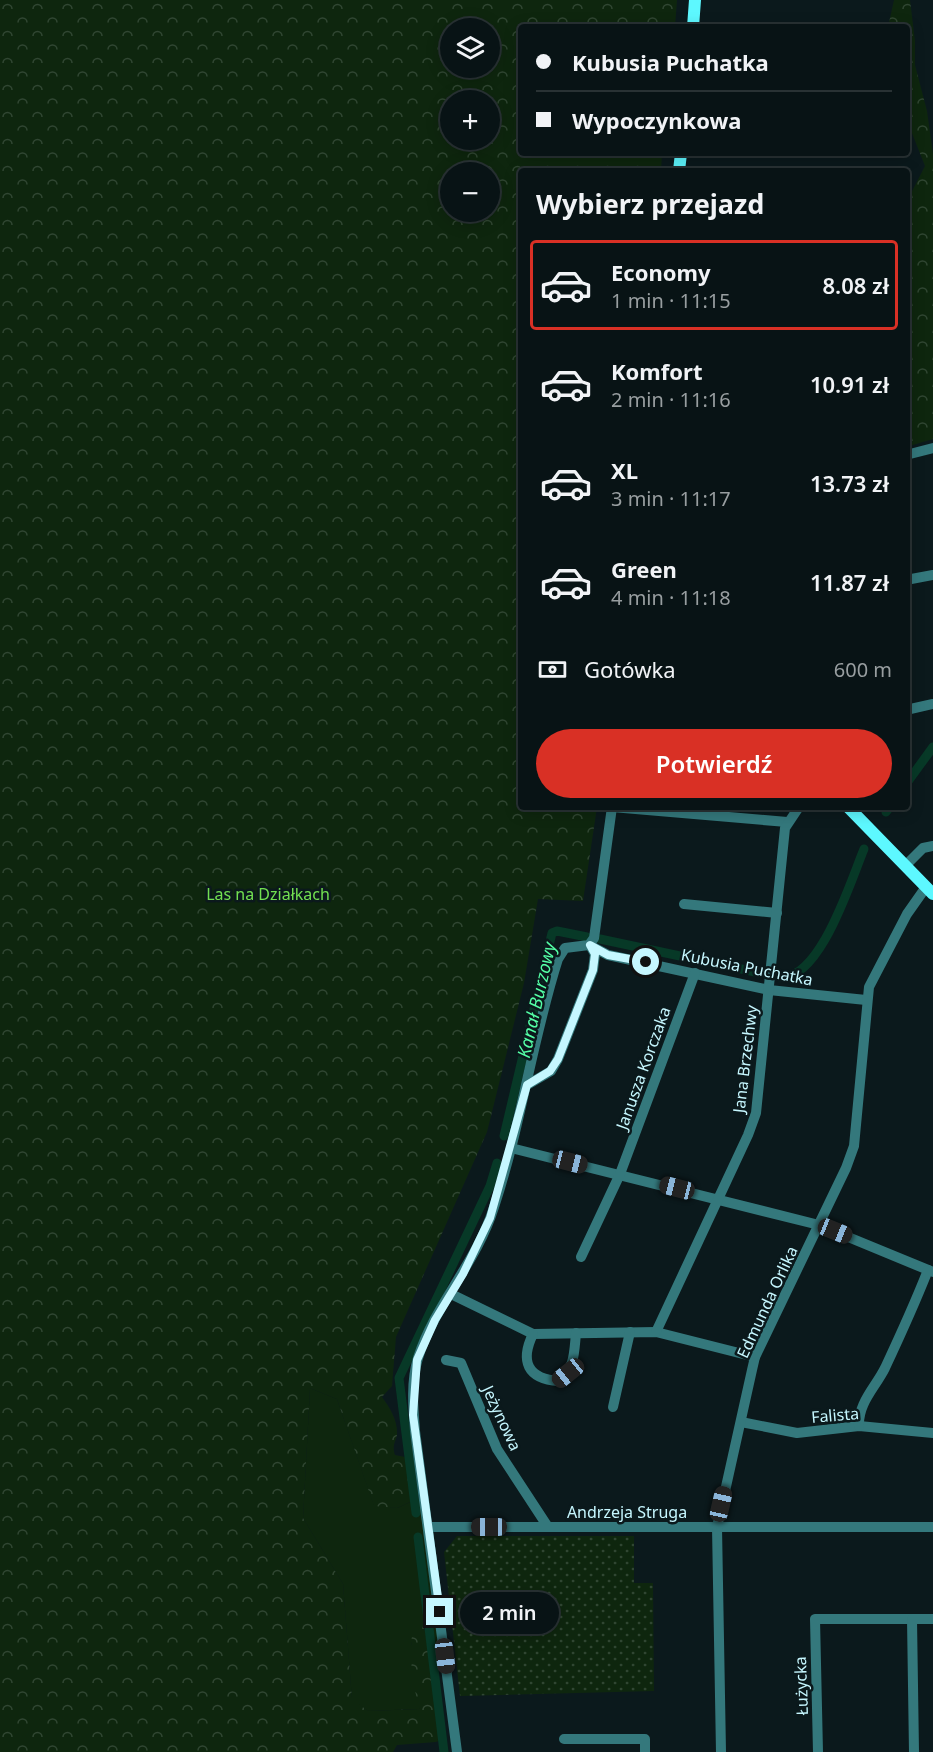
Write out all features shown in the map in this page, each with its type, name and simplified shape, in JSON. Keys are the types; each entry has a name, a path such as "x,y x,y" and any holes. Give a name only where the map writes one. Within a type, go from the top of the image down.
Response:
{"street":[{"path":"693,24 695,0"},
{"path":"910,453 933,448"},
{"path":"910,579 933,574"},
{"path":"910,709 933,704"},
{"path":"590,945 596,931 612,810"},
{"path":"647,810 787,822 797,810"},
{"path":"851,810 930,890"},
{"name":"Jana Brzechwy","path":"657,1332 756,1113 787,822"},
{"path":"906,865 923,848 933,846"},
{"name":"Edmunda Orlika","path":"721,1752 717,1527 755,1357 819,1225 854,1146 869,987 916,898 930,890"},
{"path":"684,904 777,913"},
{"path":"457,1752 413,1415 415,1372 417,1360 435,1320 478,1247 490,1218 511,1148 558,959 565,948 590,945"},
{"path":"527,1085 550,1071 558,1059 593,970 595,954 590,945"},
{"name":"Kubusia Puchatka","path":"590,945 608,955 769,990 866,1000"},
{"name":"Janusza Korczaka","path":"581,1257 620,1174 695,973"},
{"path":"511,1148 819,1225 931,1271 883,1371 863,1403 859,1415 859,1426"},
{"path":"451,1294 533,1334 657,1332 755,1357"},
{"path":"613,1407 630,1332"},
{"path":"533,1334 527,1348 526,1360 533,1374 547,1381 559,1381 568,1373 574,1362 576,1333"},
{"name":"Jeżynowa","path":"446,1360 461,1363 497,1449 548,1527"},
{"name":"Falista","path":"741,1422 797,1433 859,1426 933,1433"},
{"name":"Andrzeja Struga","path":"429,1527 933,1527"},
{"name":"Łużycka","path":"818,1752 814,1619 912,1619"},
{"path":"914,1752 912,1619 933,1619"},
{"path":"564,1739 645,1739 645,1752"}],"green space":[{"name":"Las na Działkach","path":"0,0 677,0 675,24 518,24 518,156 662,156 661,168 518,168 518,810 597,810 583,901 538,899 524,983 487,1132 396,1337 392,1386 382,1397 395,1420 397,1435 394,1452 395,1455 405,1457 412,1501 397,1508 374,1506 337,1399 310,1388 303,1518 343,1584 352,1699 368,1711 420,1709 411,1664 412,1638 417,1618 434,1652 446,1738 436,1742 397,1745 393,1752 0,1752"},
{"path":"894,0 910,0 915,41 915,65 927,111 933,154 933,439 910,446 910,195 925,166 910,128 910,24 889,24"},
{"path":"310,1388 337,1399 374,1505 397,1508 421,1497 439,1647 427,1641 425,1627 411,1643 420,1709 368,1711 352,1700 343,1584 303,1518"},
{"path":"457,1536 634,1536 634,1583 653,1583 654,1691 460,1696 444,1552"}],"waterway":[{"name":"Kanał Burzowy","path":"910,779 933,747"},
{"name":"Kanał Burzowy","path":"780,977 795,974 808,963 821,946 842,904 864,849"},
{"name":"Kanał Burzowy","path":"504,1136 552,933 557,931 587,937"},
{"name":"Kanał Burzowy","path":"600,939 760,973"},
{"name":"Kanał Burzowy","path":"416,1513 399,1378 490,1186 497,1163"},
{"name":"Kanał Burzowy","path":"418,1537 444,1752"}],"route":[{"path":"440,1612 413,1415 417,1360 441,1308 478,1247 495,1206 527,1085 550,1071 558,1059 593,970 595,954 590,945 608,955 646,962"}]}
